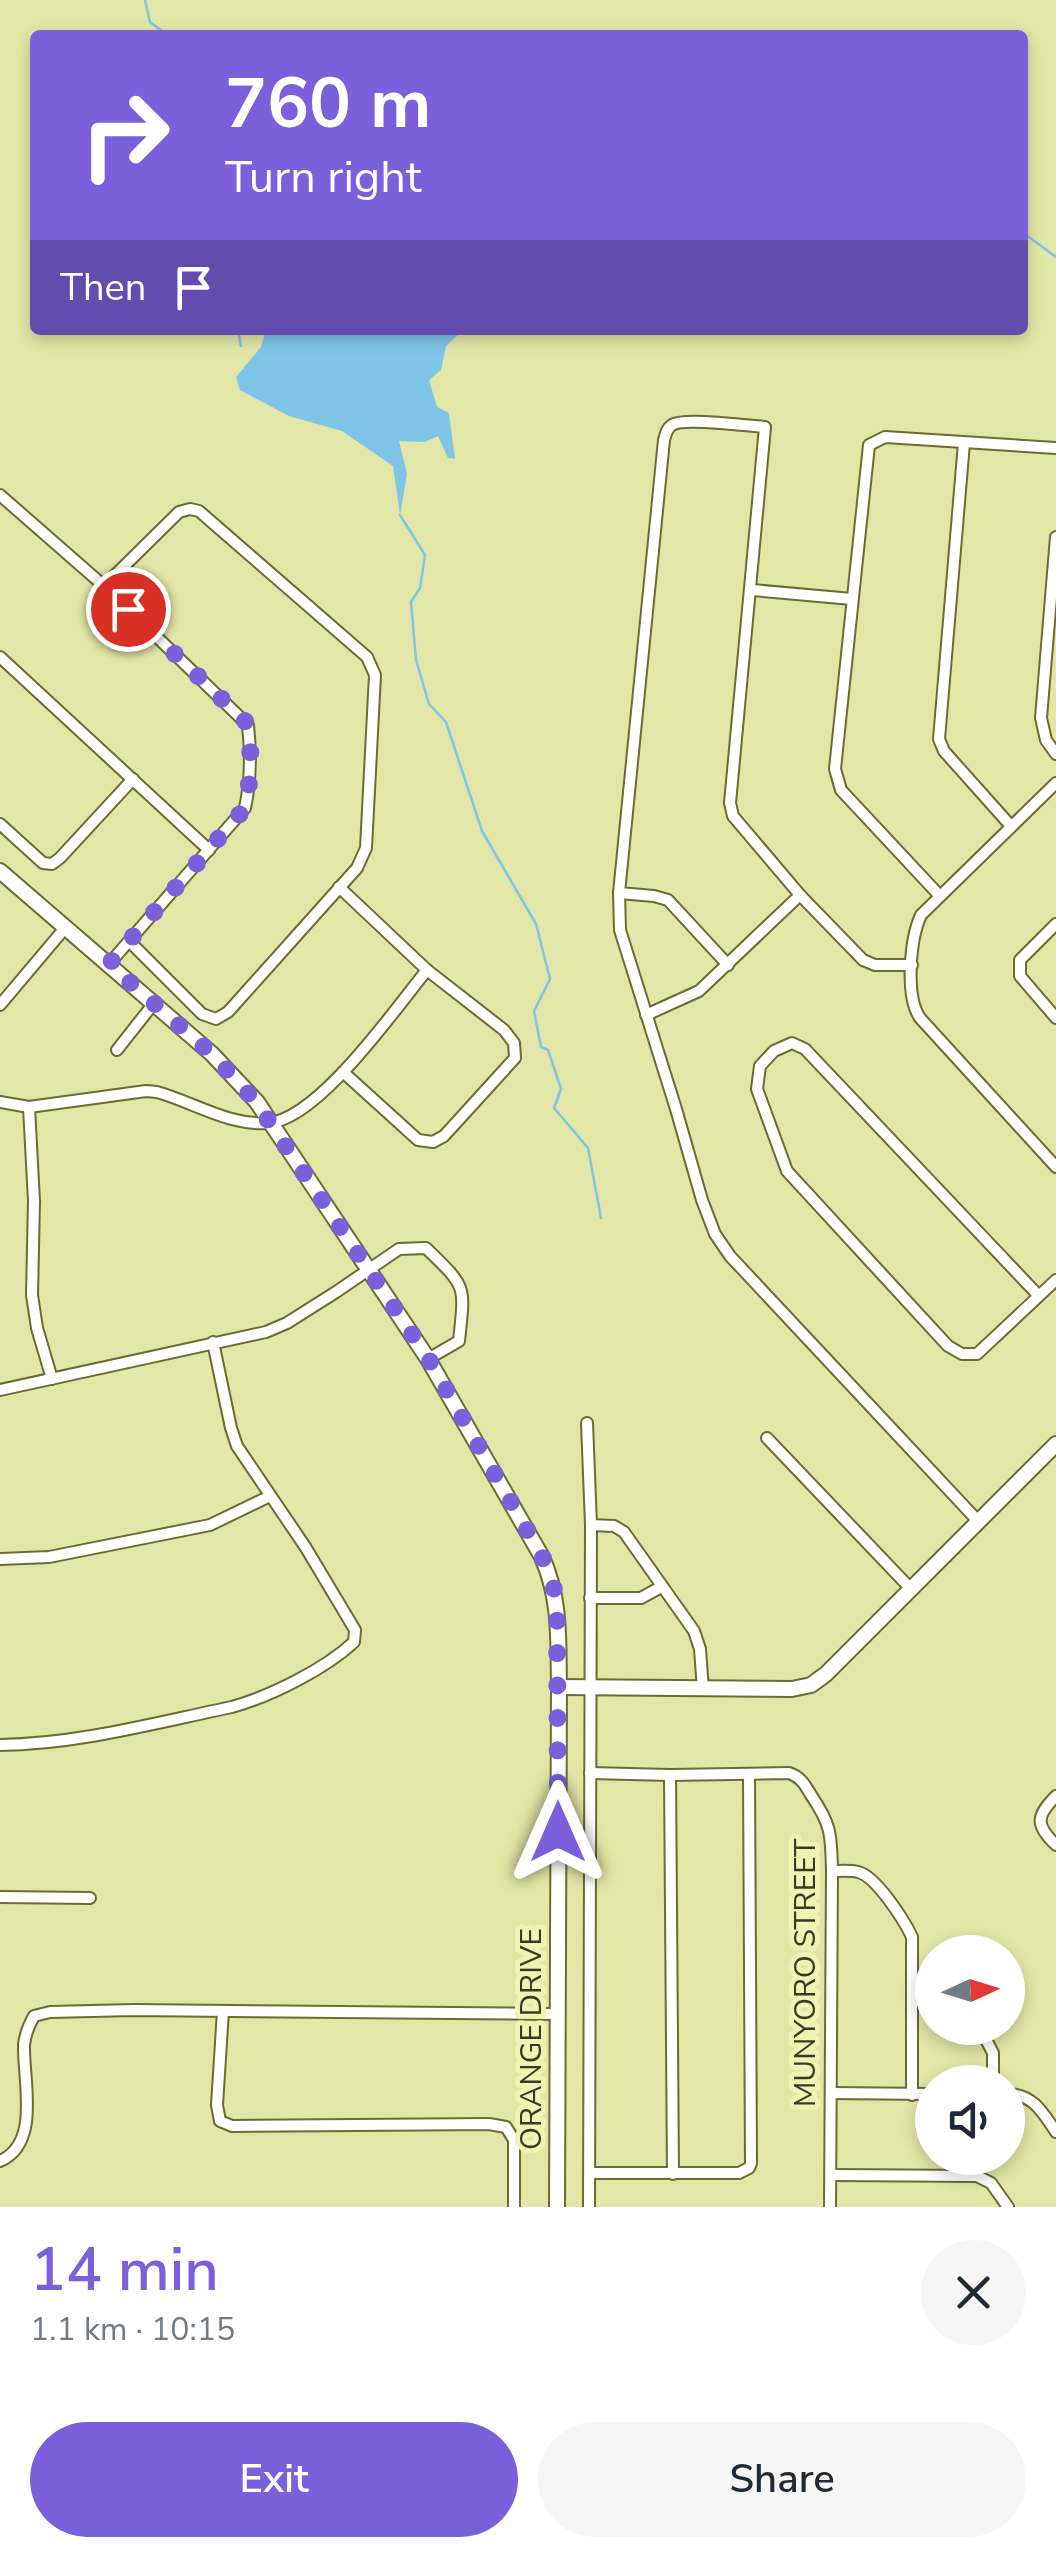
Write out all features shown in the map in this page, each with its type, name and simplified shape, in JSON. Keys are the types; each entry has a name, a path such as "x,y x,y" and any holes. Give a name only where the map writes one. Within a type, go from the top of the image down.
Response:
{"street":[{"path":"912,965 882,966 863,960 742,830 731,810 765,427 687,422 672,425 664,440 618,893 620,930 702,1200 722,1246 978,1521"},
{"path":"940,895 841,790 835,769 869,444 886,438 1056,448"},
{"path":"964,443 939,738 944,751 1010,825"},
{"path":"0,495 104,586 248,724 250,785 245,808 109,964"},
{"path":"104,586 179,512 199,511 367,657 375,674 366,848 358,868 228,1012 216,1019 202,1014 130,942"},
{"path":"1056,537 1040,718 1046,740 1056,754"},
{"path":"752,590 852,599"},
{"path":"0,657 209,850"},
{"path":"0,824 43,862 52,864 133,780"},
{"path":"1056,784 925,909 918,920 912,965 912,996 920,1018 1056,1167"},
{"name":"ORANGE DRIVE","path":"0,871 244,1086 428,1358 542,1556 553,1582 558,1687 557,2207"},
{"path":"339,887 427,970 504,1030 514,1043 515,1058 444,1136 433,1142 418,1140 343,1072"},
{"path":"618,893 668,900 728,965"},
{"path":"646,1016 695,994 800,895"},
{"path":"1056,924 1020,960 1020,976 1056,1018"},
{"path":"0,1005 65,928"},
{"path":"0,1102 29,1107 146,1091 170,1095 233,1120 272,1124 306,1108 343,1072 427,970"},
{"path":"116,1050 154,1004"},
{"path":"1038,1296 805,1049 792,1043 774,1051 760,1066 756,1090 786,1172 948,1346 962,1354 977,1354 1056,1280"},
{"path":"29,1107 34,1201 32,1295 52,1379"},
{"path":"0,1390 278,1327 399,1249 426,1248 460,1281 464,1300 459,1341 428,1358"},
{"path":"0,1745 67,1740 232,1707 270,1694 341,1654 354,1642 356,1630 234,1438 213,1342"},
{"path":"587,1423 591,1525 589,2207"},
{"path":"767,1438 911,1589"},
{"path":"558,1687 703,1690 811,1685 1056,1444"},
{"path":"0,1559 49,1557 210,1525 270,1496"},
{"path":"591,1525 614,1526 624,1532 697,1636 703,1690"},
{"path":"590,1598 640,1598 661,1587"},
{"name":"MUNYORO STREET","path":"590,1773 788,1773 802,1780 830,1824 830,2207"},
{"path":"590,2173 739,2173 751,2163 749,1774"},
{"path":"670,1776 673,2174"},
{"path":"1056,1796 1044,1808 1040,1820 1044,1833 1056,1845"},
{"path":"832,1871 857,1872 870,1878 912,1937 912,2095"},
{"path":"0,1897 90,1898"},
{"path":"0,2161 20,2146 24,2131 28,2091 24,2045 34,2016 50,2012 222,2011 558,2014"},
{"path":"222,2011 220,2121 232,2126 506,2127 514,2140 514,2207"},
{"path":"831,2094 915,2095"},
{"path":"1025,2098 1033,2102 1056,2132"},
{"path":"831,2174 977,2176 990,2183 1008,2207"}],"water":[{"path":"265,335 458,335 446,346 441,370 429,380 437,407 449,413 455,459 448,458 438,436 425,442 399,441 407,474 400,515 393,466 342,431 289,416 240,390 236,377 261,347"}],"waterway":[{"path":"145,0 150,22 161,30"},
{"path":"1028,236 1056,257"},
{"path":"239,335 241,346"},
{"path":"400,515 425,555 420,588 411,602 416,660 429,704 446,722 482,831 536,924 550,979 534,1011 541,1047 548,1050 561,1089 554,1108 588,1148 601,1218"}],"route":[{"path":"128,609 248,724 250,785 245,808 109,964 212,1054 256,1102 428,1358 542,1556 553,1582 557,1612 558,1832"}]}
